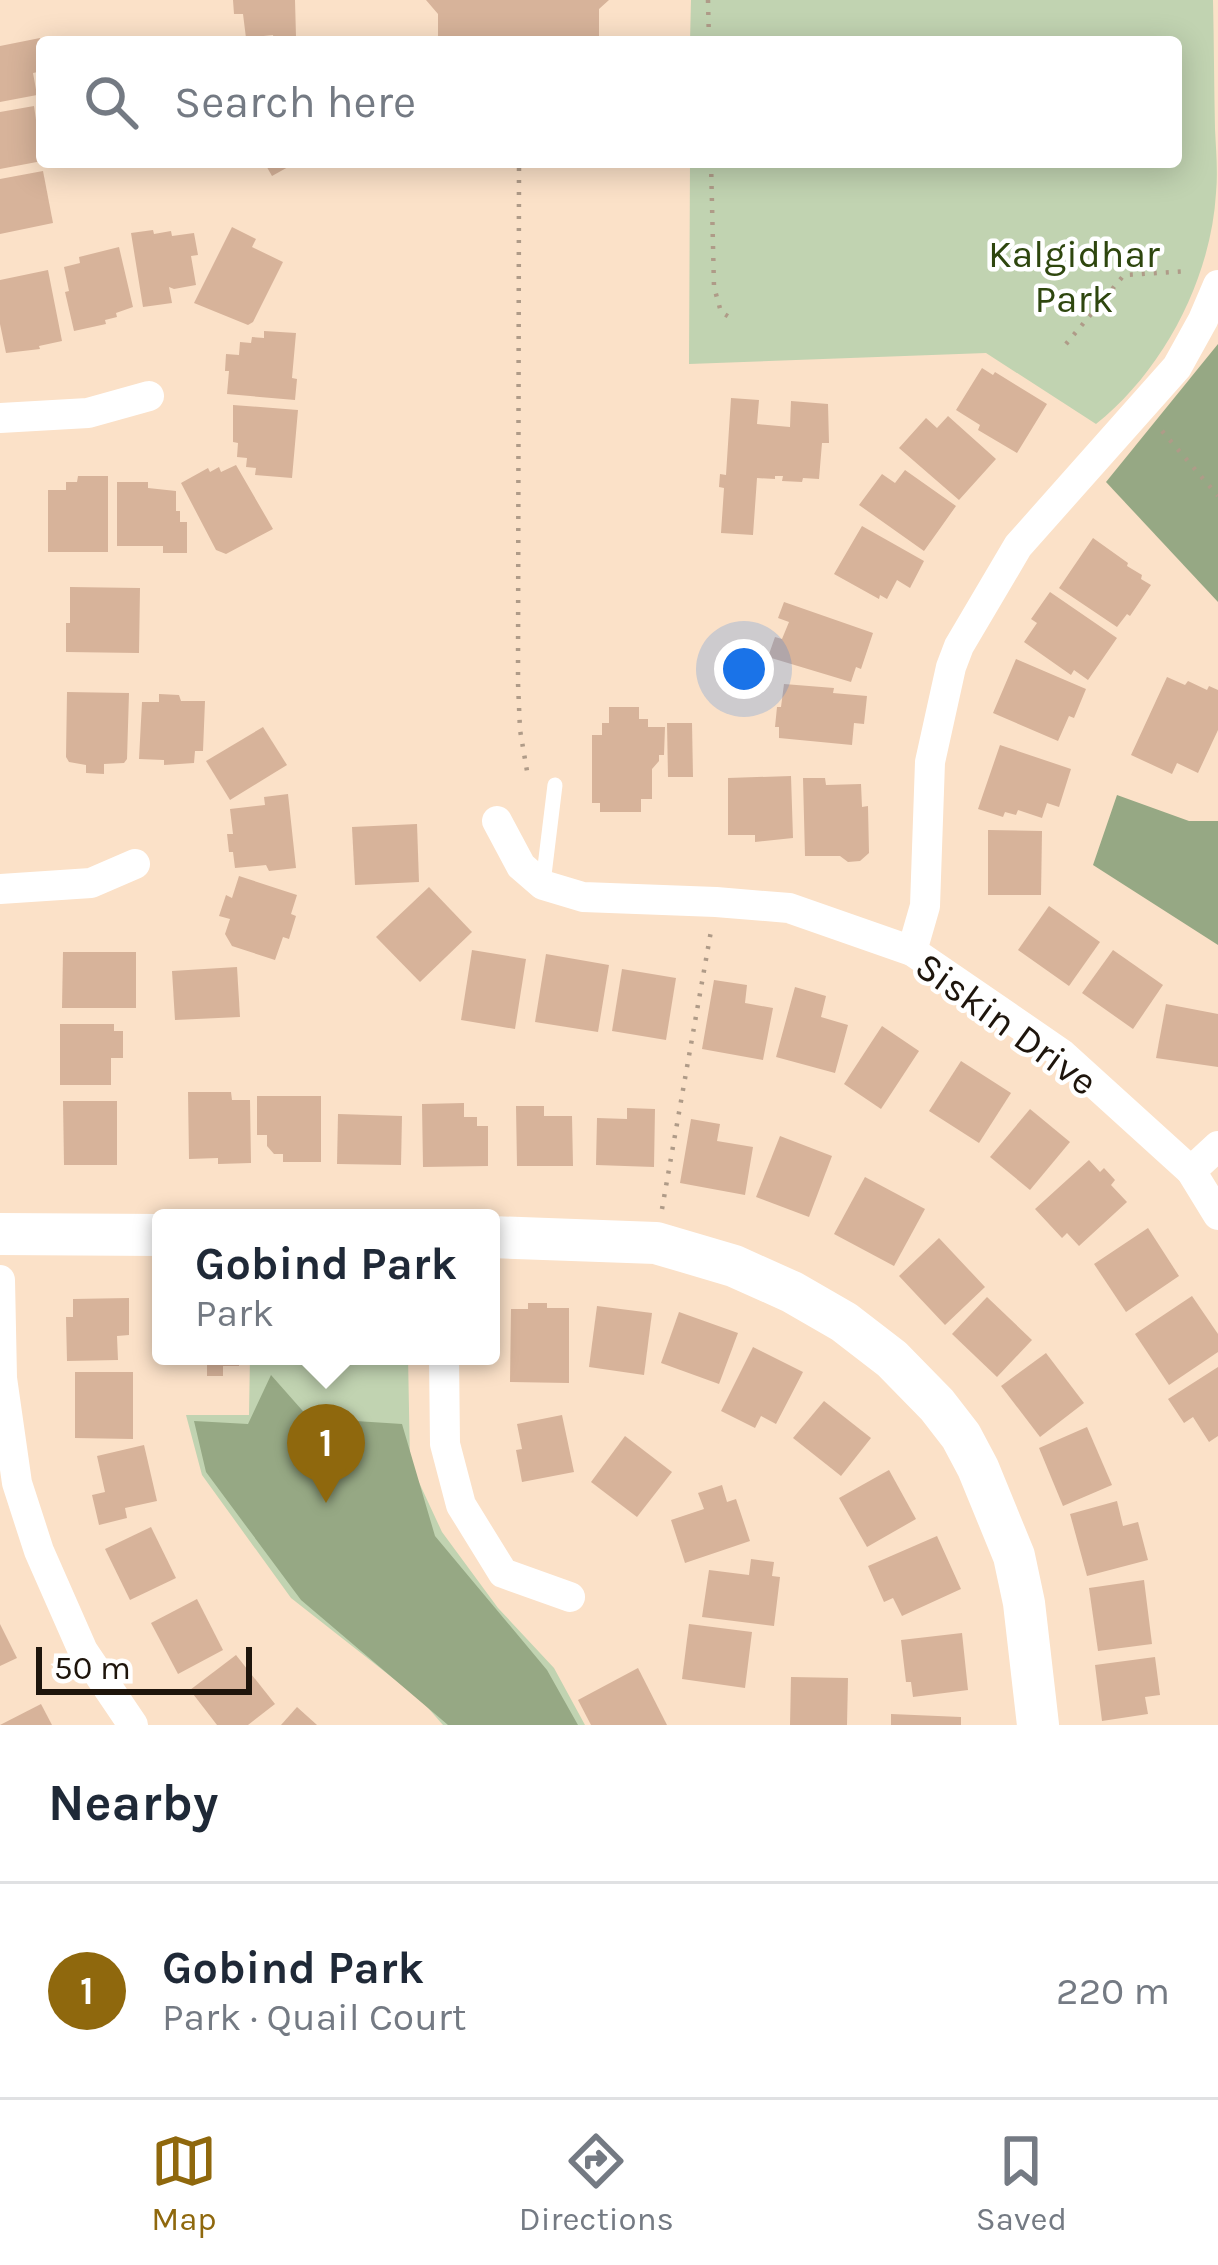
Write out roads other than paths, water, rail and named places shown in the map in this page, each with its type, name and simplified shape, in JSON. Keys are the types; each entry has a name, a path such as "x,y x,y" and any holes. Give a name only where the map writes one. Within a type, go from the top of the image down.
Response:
{"street":[{"path":"912,952 925,906 930,762 959,646 1018,547 1177,367 1218,285"},
{"path":"0,418 88,413 149,397"},
{"path":"497,821 521,866 543,885"},
{"path":"0,889 91,884 135,864"},
{"name":"Siskin Drive","path":"543,885 583,897 789,908 912,952 1062,1054 1191,1171 1218,1215"},
{"path":"1191,1171 1218,1146"},
{"path":"0,1234 152,1235"},
{"path":"500,1237 656,1243 734,1266 844,1322 892,1359 961,1436 1014,1556 1038,1725"},
{"path":"0,1280 2,1378 17,1483 39,1550 83,1651 133,1725"},
{"path":"444,1365 445,1444 461,1505 503,1573 570,1597"}],"lane":[{"path":"543,885 555,785"}],"place":[{"name":"Gobind Park","path":"326,1503"}],"park label":[{"name":"Kalgidhar Park","path":"1074,276"}]}
